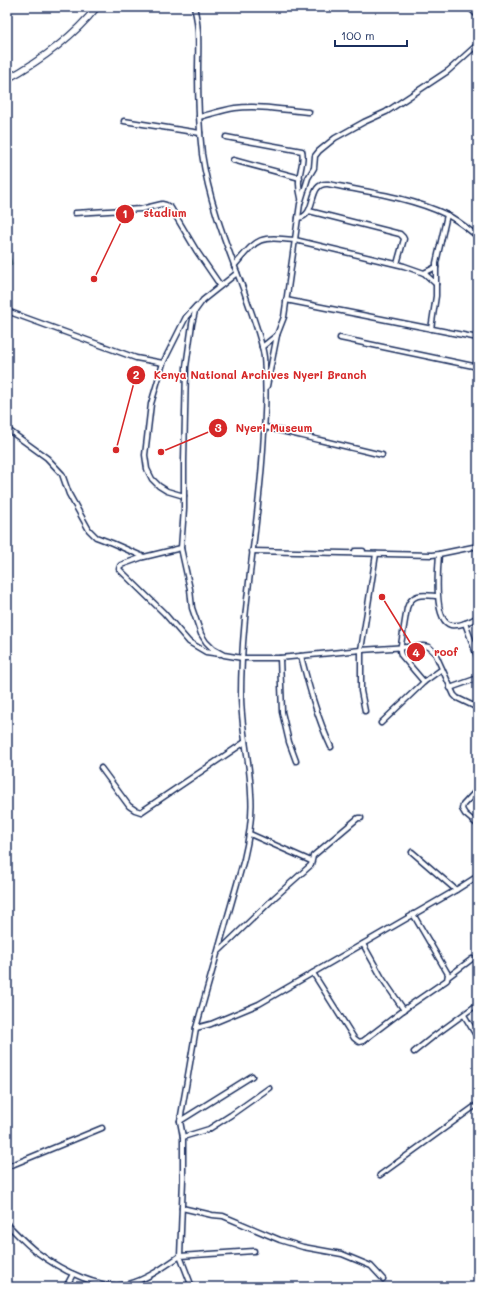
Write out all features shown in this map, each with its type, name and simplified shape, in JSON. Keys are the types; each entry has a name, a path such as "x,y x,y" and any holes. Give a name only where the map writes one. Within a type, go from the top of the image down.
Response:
{"main road":[{"path":"7,79 29,68 54,50 81,25 97,7"}],"street":[{"path":"192,1287 180,1256 183,1137 180,1121 196,1028 250,834 252,797 241,696 242,658 252,551 260,492 266,390 262,347 259,334 218,222 202,155 199,117 198,29 194,7"},
{"path":"469,7 478,16"},
{"path":"266,390 277,335 284,317 301,200 308,178 314,168 315,156 319,150 335,138 386,112 448,71 478,44"},
{"path":"199,117 234,108 254,107 309,112"},
{"path":"124,121 200,133"},
{"path":"226,137 302,151 304,154 299,183 301,200"},
{"path":"233,160 300,178"},
{"path":"298,218 305,216 309,211 317,188 325,183 401,199 434,209 447,215 478,237"},
{"path":"75,213 141,209 162,204 168,206 171,208 196,250 220,285"},
{"path":"309,211 400,234 404,239 397,264"},
{"path":"431,329 436,296 436,267 438,252 447,215"},
{"path":"234,266 250,247 265,238 276,238 295,240 397,264 424,273 436,284"},
{"path":"424,273 436,267"},
{"path":"184,496 167,492 152,479 147,469 144,455 151,404 163,364 186,317 220,285 237,273"},
{"path":"203,300 196,311 192,324 186,367 184,496 181,548 190,589 192,608 201,634 213,649 224,655"},
{"path":"286,300 478,338"},
{"path":"7,311 136,358 163,364"},
{"path":"262,347 277,335"},
{"path":"340,338 478,367"},
{"path":"265,427 382,455"},
{"path":"7,429 47,458 62,474 69,494 89,530 96,537 144,557"},
{"path":"252,551 439,554 478,546"},
{"path":"181,548 144,557 121,565 119,569 164,614 189,642 206,652 242,658 280,658 361,650 423,646 429,647 435,653 454,696 478,708"},
{"path":"252,551 363,551"},
{"path":"365,711 361,691 361,650 376,554"},
{"path":"439,554 437,596 439,606 446,622 453,626 465,623 478,617"},
{"path":"424,682 400,653 406,608 408,602 416,596 437,596"},
{"path":"465,623 478,659"},
{"path":"301,656 315,709 331,746"},
{"path":"280,658 282,712 289,742 296,761"},
{"path":"382,723 424,682 442,669"},
{"path":"450,688 478,678"},
{"path":"101,768 129,806 142,812 245,742"},
{"path":"478,789 463,805 462,809 465,814 478,825"},
{"path":"218,951 311,865 312,856 358,818 361,818"},
{"path":"250,834 311,861"},
{"path":"412,852 456,890"},
{"path":"196,1028 211,1024 259,1004 478,876"},
{"path":"414,914 448,977"},
{"path":"363,944 382,978 404,1010"},
{"path":"313,973 354,1038 359,1042 365,1040 447,980 448,977 472,959"},
{"path":"414,1052 478,1004"},
{"path":"464,1015 477,1037"},
{"path":"180,1121 252,1076"},
{"path":"183,1137 199,1133 219,1123 269,1088"},
{"path":"380,1175 478,1104"},
{"path":"7,1166 102,1128"},
{"path":"182,1208 223,1216 280,1240 303,1247 342,1254 371,1266 383,1279"},
{"path":"7,1224 38,1253 73,1274 107,1284 124,1285 135,1282 149,1276 180,1256 254,1251"},
{"path":"66,1287 73,1274"}],"green space":[{"path":"7,243 12,264 7,270"}],"place":[{"name":"stadium","path":"94,279"},
{"name":"Kenya National Archives Nyeri Branch","path":"116,450"},
{"name":"Nyeri Museum","path":"161,452"},
{"name":"roof","path":"382,597"}]}
